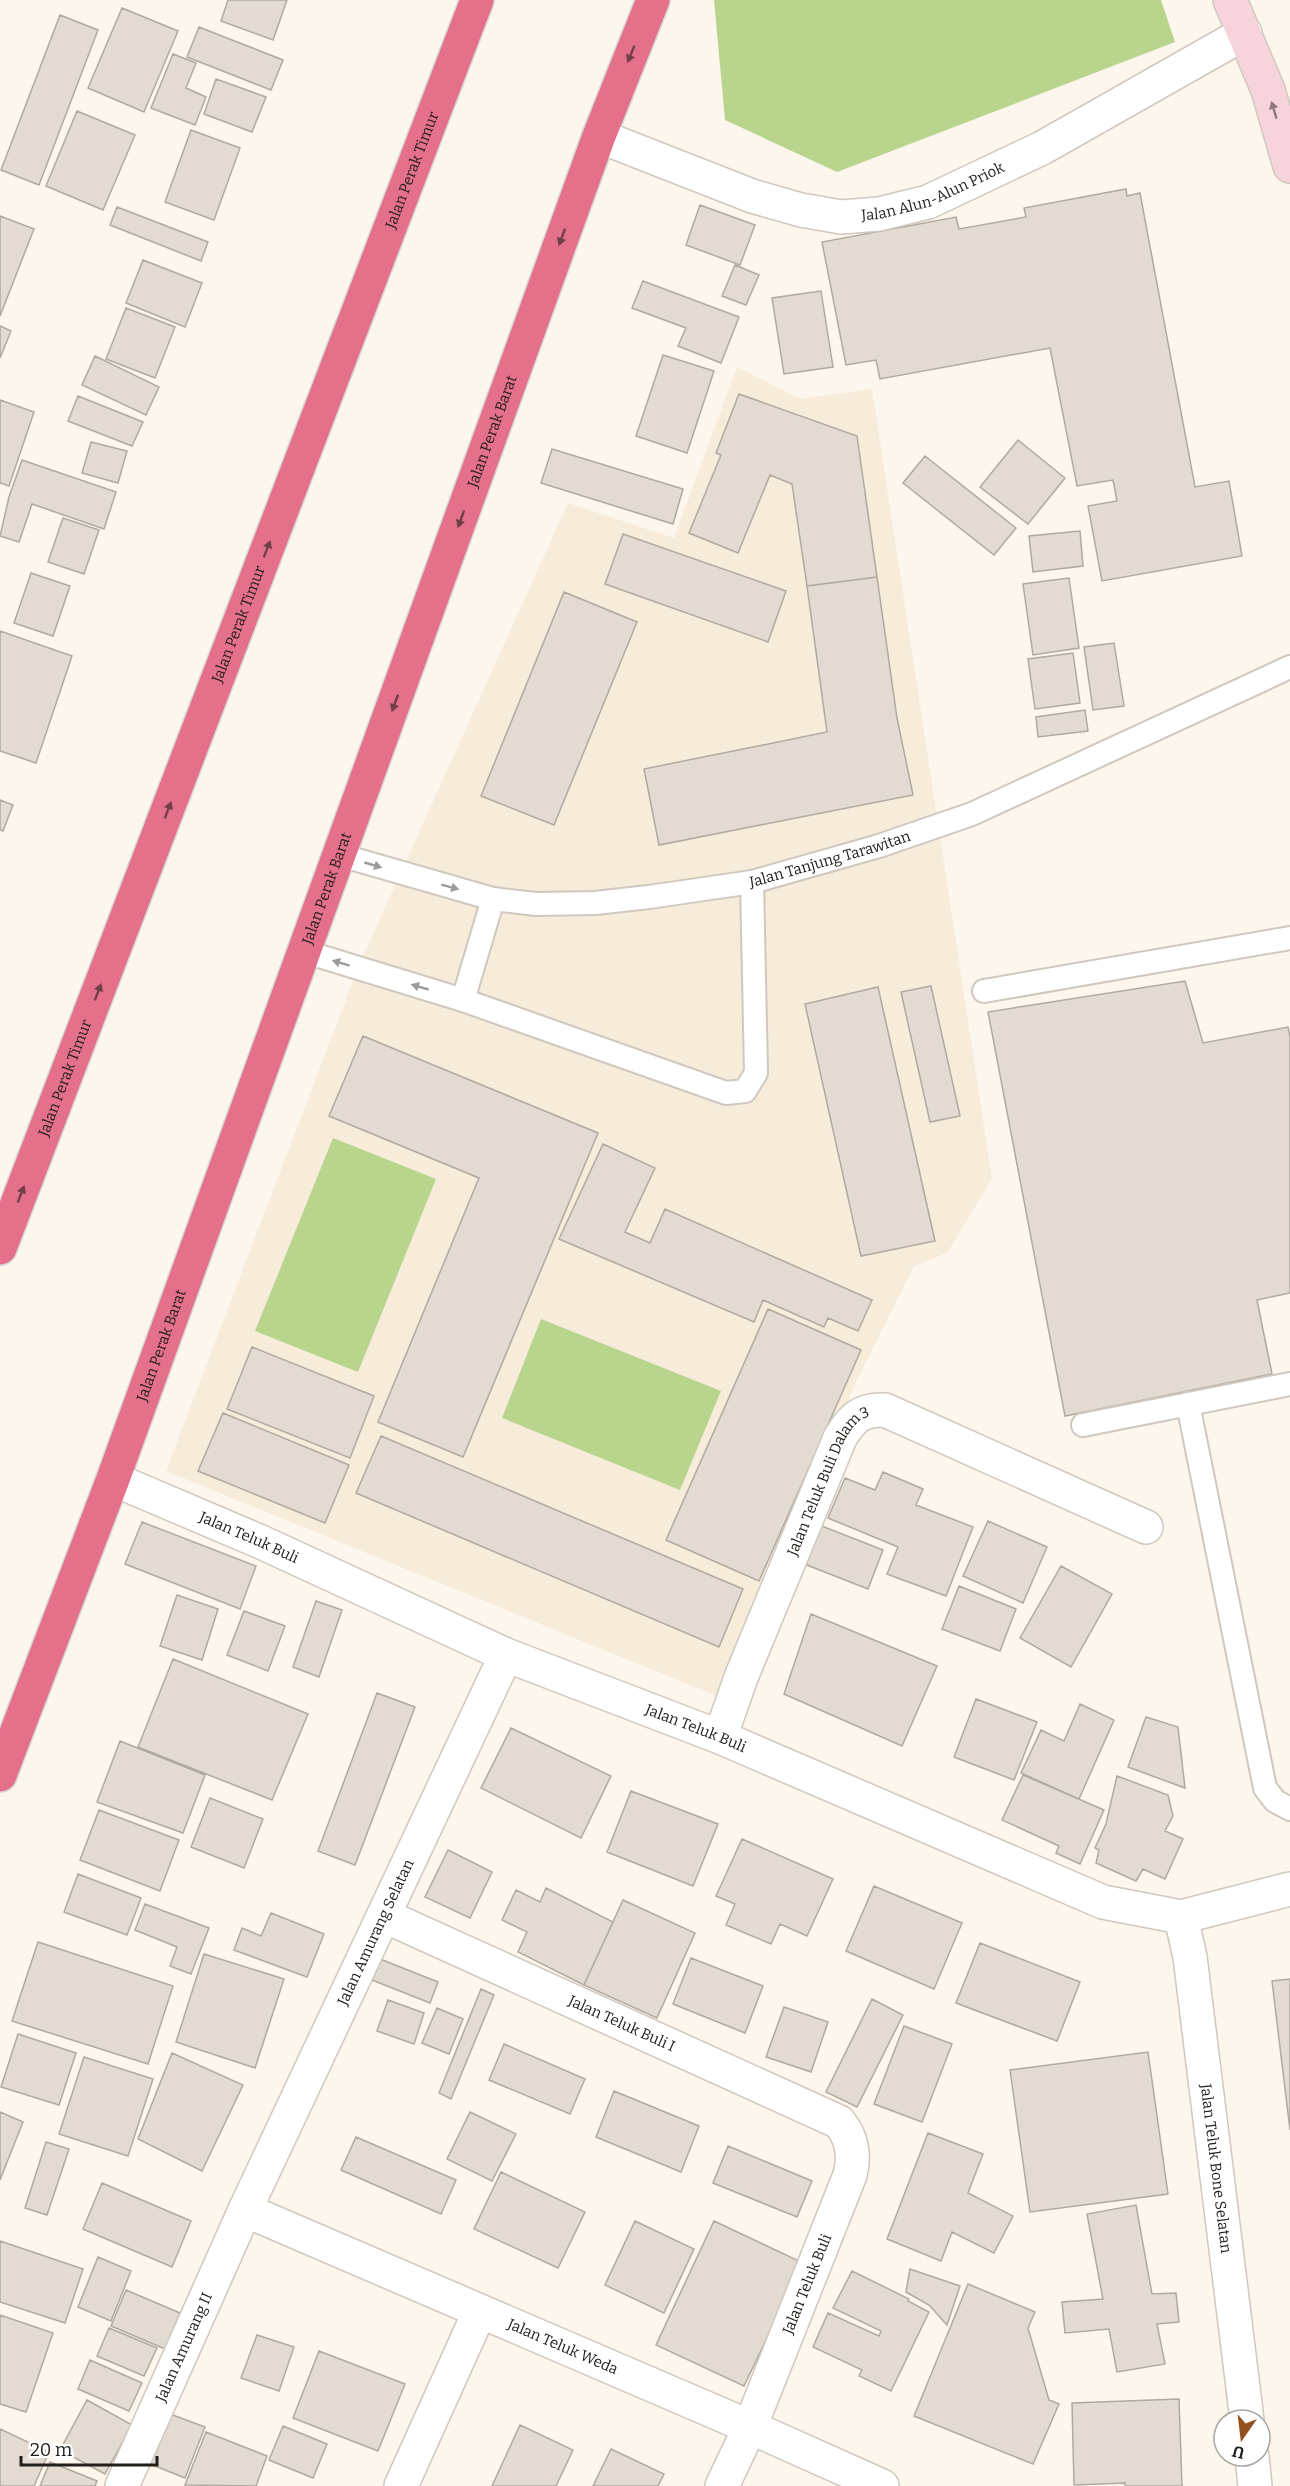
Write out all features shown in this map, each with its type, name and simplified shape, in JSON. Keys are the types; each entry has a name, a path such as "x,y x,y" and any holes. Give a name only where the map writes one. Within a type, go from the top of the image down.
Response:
{"highway":[{"name":"Jalan Perak Timur","path":"0,1248 477,0"},
{"name":"Jalan Perak Barat","path":"0,1775 113,1479 306,952 599,136 653,0"}],"main road":[{"path":"1230,0 1268,90 1290,166"}],"street":[{"name":"Jalan Alun-Alun Priok","path":"599,136 752,196 791,207 841,216 879,214 928,202 1042,148 1245,33"},
{"name":"Jalan Teluk Buli Dalam 3","path":"720,1737 742,1675 840,1438 850,1421 861,1413 885,1410 1146,1527"},
{"name":"Jalan Teluk Buli","path":"113,1479 261,1542 506,1655 720,1737 1103,1902 1181,1917 1290,1889"},
{"name":"Jalan Amurang Selatan","path":"245,2210 506,1655"},
{"name":"Jalan Teluk Buli I","path":"384,1916 838,2122 846,2130 850,2140"},
{"name":"Jalan Teluk Bone Selatan","path":"1181,1917 1190,1957 1246,2408"},
{"name":"Jalan Teluk Buli","path":"722,2486 750,2427 850,2175 853,2163 850,2140"},
{"name":"Jalan Teluk Weda","path":"245,2210 882,2486"},
{"name":"Jalan Amurang II","path":"122,2486 245,2210"},
{"path":"401,2486 479,2313"},
{"path":"1253,2468 1255,2486"}],"lane":[{"name":"Jalan Tanjung Tarawitan","path":"340,855 493,899 536,904 595,903 752,882 879,846 972,814 1290,667"},
{"path":"306,952 463,1000 726,1093 745,1091 756,1073 752,882"},
{"path":"463,1000 493,899"},
{"path":"984,991 1290,938"},
{"path":"1083,1425 1290,1385"},
{"path":"1188,1404 1265,1788 1275,1801 1290,1809"}],"shaded area":[{"path":"737,367 800,399 872,389 992,1179 947,1253 914,1266 855,1384 719,1697 166,1471 360,963 568,503 674,538"}],"green space":[{"path":"714,0 1161,0 1175,42 837,172 725,120"},
{"path":"333,1138 436,1179 358,1372 255,1331"},
{"path":"541,1319 721,1391 680,1490 502,1418"}],"building":[{"path":"228,0 287,0 273,40 221,21"},
{"path":"122,8 178,31 144,112 88,88"},
{"path":"60,15 98,30 39,185 1,170"},
{"path":"199,27 283,60 271,90 187,57"},
{"path":"173,54 196,63 186,88 206,97 195,125 151,108"},
{"path":"216,79 266,97 252,132 204,114"},
{"path":"77,111 135,135 103,210 46,186"},
{"path":"191,130 240,148 214,220 165,202"},
{"path":"1126,189 1127,196 1140,193 1195,487 1229,481 1242,556 1102,581 1088,506 1117,501 1113,480 1077,486 1050,348 880,379 876,360 846,365 822,242 956,217 959,229 1026,217 1024,208"},
{"path":"700,205 755,225 740,265 686,245"},
{"path":"117,207 208,242 201,261 110,225"},
{"path":"0,216 34,229 0,316"},
{"path":"143,260 202,283 185,327 126,303"},
{"path":"735,265 759,275 746,305 722,296"},
{"path":"643,281 739,317 721,363 678,346 686,328 632,308"},
{"path":"821,291 833,367 784,374 772,298"},
{"path":"126,308 175,327 155,378 106,359"},
{"path":"0,326 11,331 0,358"},
{"path":"663,355 714,371 687,453 636,436"},
{"path":"95,356 159,387 146,415 82,385"},
{"path":"739,394 857,436 877,577 807,586 792,484 770,475 738,553 689,533 721,455 716,453"},
{"path":"78,396 143,422 132,446 68,421"},
{"path":"0,400 34,412 9,486 0,483"},
{"path":"1018,440 1065,478 1028,524 980,487"},
{"path":"91,442 127,451 118,483 82,473"},
{"path":"552,449 683,489 673,524 541,483"},
{"path":"925,456 1016,528 994,555 903,483"},
{"path":"22,460 116,492 104,529 32,504 19,542 0,536 9,497"},
{"path":"63,518 99,530 84,574 48,562"},
{"path":"1080,531 1083,566 1033,572 1029,536"},
{"path":"623,534 786,591 768,642 605,584"},
{"path":"31,573 70,586 53,636 14,623"},
{"path":"877,577 897,718 913,795 659,845 644,769 827,732 807,586"},
{"path":"1069,578 1079,648 1033,655 1023,584"},
{"path":"564,592 637,622 554,825 481,796"},
{"path":"0,631 72,656 36,763 0,751"},
{"path":"1114,643 1124,706 1093,710 1084,647"},
{"path":"1073,653 1080,703 1035,709 1028,659"},
{"path":"1085,710 1088,731 1038,737 1036,717"},
{"path":"0,800 13,805 3,831 0,830"},
{"path":"1185,981 1203,1043 1288,1027 1290,1037 1290,1293 1257,1300 1272,1374 1065,1416 988,1012"},
{"path":"931,986 960,1116 930,1122 901,992"},
{"path":"878,987 935,1241 861,1256 805,1004"},
{"path":"363,1036 598,1133 463,1457 378,1422 479,1178 329,1116"},
{"path":"603,1144 655,1168 625,1232 650,1243 665,1209 872,1300 858,1331 828,1318 824,1327 763,1300 754,1322 559,1239"},
{"path":"768,1309 861,1350 759,1581 666,1540"},
{"path":"252,1347 374,1396 350,1458 227,1409"},
{"path":"223,1413 349,1465 325,1523 198,1471"},
{"path":"381,1436 743,1589 719,1647 356,1493"},
{"path":"883,1472 923,1489 916,1505 973,1527 946,1596 887,1574 898,1547 828,1518 845,1478 875,1490"},
{"path":"809,1521 883,1550 868,1589 794,1560"},
{"path":"988,1521 1047,1547 1023,1603 963,1576"},
{"path":"142,1522 256,1566 240,1609 125,1564"},
{"path":"1061,1566 1112,1594 1071,1667 1020,1638"},
{"path":"959,1586 1016,1609 1000,1651 942,1629"},
{"path":"177,1595 218,1609 202,1660 160,1646"},
{"path":"316,1601 342,1610 319,1677 293,1667"},
{"path":"244,1611 285,1626 268,1671 227,1655"},
{"path":"811,1614 937,1666 902,1746 784,1694"},
{"path":"173,1659 308,1714 272,1800 138,1747"},
{"path":"377,1693 415,1707 355,1865 318,1851"},
{"path":"976,1699 1037,1722 1014,1780 954,1757"},
{"path":"1080,1704 1114,1720 1079,1799 1021,1773 1041,1730 1064,1741"},
{"path":"1146,1717 1178,1727 1185,1788 1128,1767"},
{"path":"511,1728 611,1776 581,1838 481,1788"},
{"path":"120,1741 205,1775 183,1833 97,1802"},
{"path":"1023,1775 1104,1810 1080,1864 1056,1853 1059,1846 1002,1820"},
{"path":"1117,1776 1168,1795 1173,1816 1165,1831 1183,1839 1165,1879 1143,1869 1136,1881 1096,1863 1099,1850 1095,1848 1106,1824"},
{"path":"631,1791 718,1824 693,1886 607,1852"},
{"path":"210,1798 263,1819 244,1868 191,1847"},
{"path":"99,1810 179,1840 160,1891 80,1860"},
{"path":"742,1839 833,1879 807,1936 780,1924 771,1944 726,1925 735,1904 716,1896"},
{"path":"448,1850 492,1872 470,1918 425,1897"},
{"path":"78,1874 141,1898 127,1935 64,1912"},
{"path":"874,1886 962,1923 934,1989 846,1951"},
{"path":"546,1888 613,1922 584,1985 518,1952 527,1932 502,1920 516,1890 540,1902"},
{"path":"623,1900 695,1933 657,2018 584,1985"},
{"path":"623,1900 695,1933 657,2018 584,1985"},
{"path":"145,1904 209,1928 191,1974 170,1966 177,1947 135,1930"},
{"path":"271,1913 324,1934 307,1977 234,1950 242,1928 261,1936"},
{"path":"38,1942 173,1986 148,2064 12,2021"},
{"path":"980,1943 1080,1982 1057,2041 956,2003"},
{"path":"204,1954 284,1979 255,2068 176,2042"},
{"path":"375,1957 438,1982 430,2003 367,1978"},
{"path":"691,1958 763,1986 745,2033 673,2004"},
{"path":"1290,1979 1290,2130 1272,1981"},
{"path":"481,1989 494,1995 451,2099 439,2093"},
{"path":"872,1999 903,2015 857,2107 826,2092"},
{"path":"388,2000 424,2013 414,2044 377,2031"},
{"path":"784,2007 828,2022 811,2072 766,2057"},
{"path":"437,2008 463,2019 449,2054 422,2043"},
{"path":"904,2026 952,2044 922,2122 874,2104"},
{"path":"18,2034 76,2053 59,2105 1,2087"},
{"path":"504,2044 585,2079 570,2114 489,2080"},
{"path":"1148,2052 1168,2194 1030,2212 1010,2070"},
{"path":"172,2053 243,2085 202,2171 138,2139"},
{"path":"84,2057 153,2079 128,2156 59,2134"},
{"path":"614,2091 699,2126 681,2172 596,2137"},
{"path":"0,2112 23,2122 0,2180"},
{"path":"470,2112 516,2134 492,2181 447,2159"},
{"path":"928,2133 983,2154 968,2193 1013,2216 994,2253 952,2232 941,2261 887,2239"},
{"path":"356,2137 456,2180 441,2214 341,2170"},
{"path":"46,2142 69,2149 47,2215 25,2208"},
{"path":"728,2146 812,2181 797,2217 713,2183"},
{"path":"501,2172 585,2212 558,2268 474,2229"},
{"path":"102,2183 191,2221 172,2267 83,2229"},
{"path":"1136,2205 1152,2294 1176,2293 1179,2322 1157,2324 1165,2364 1117,2372 1109,2329 1065,2333 1062,2302 1103,2299 1087,2214"},
{"path":"635,2221 694,2249 664,2313 605,2285"},
{"path":"714,2221 803,2263 744,2386 656,2345"},
{"path":"0,2241 83,2269 65,2323 0,2302"},
{"path":"98,2257 131,2271 111,2321 78,2307"},
{"path":"910,2269 960,2286 947,2325 929,2305 906,2292"},
{"path":"852,2271 909,2299 908,2301 929,2312 891,2391 859,2376 862,2370 813,2347 828,2313 879,2336 881,2331 833,2308"},
{"path":"968,2284 1035,2312 1028,2328 1049,2400 1059,2404 1033,2464 914,2416"},
{"path":"126,2290 180,2313 165,2349 111,2326"},
{"path":"0,2315 53,2333 26,2412 0,2404"},
{"path":"109,2328 157,2348 144,2376 97,2356"},
{"path":"257,2335 294,2347 279,2391 241,2378"},
{"path":"319,2351 405,2384 378,2451 293,2418"},
{"path":"90,2360 142,2383 129,2411 78,2389"},
{"path":"1179,2399 1182,2486 1125,2486 1125,2483 1074,2485 1072,2403"},
{"path":"87,2400 132,2425 105,2474 60,2450"},
{"path":"170,2414 205,2427 185,2478 150,2464"},
{"path":"520,2425 573,2450 556,2486 492,2486"},
{"path":"283,2426 327,2444 313,2478 269,2460"},
{"path":"0,2429 49,2452 34,2486 0,2486"},
{"path":"206,2432 267,2456 256,2486 185,2485"},
{"path":"611,2449 664,2474 658,2486 593,2486"},
{"path":"50,2462 97,2481 95,2486 40,2486"}]}
